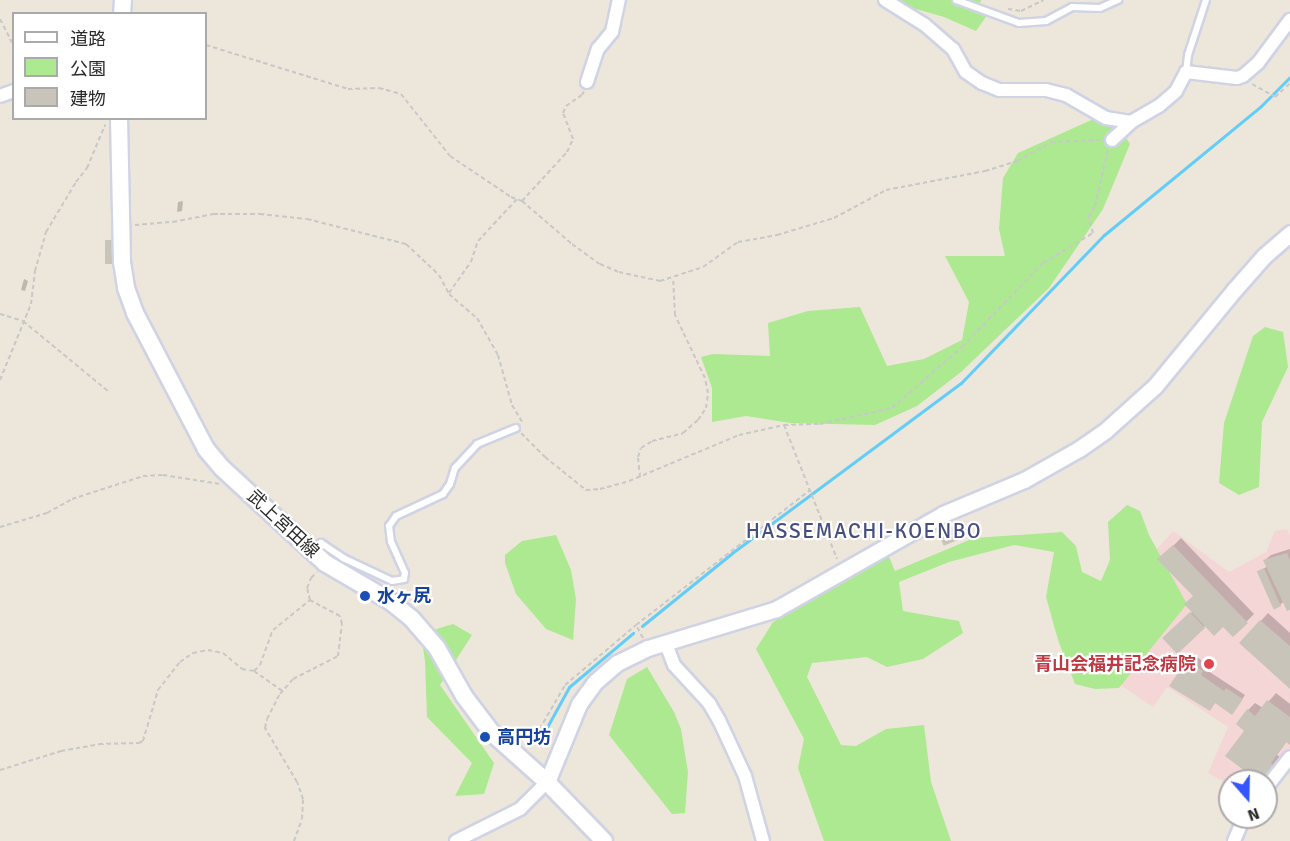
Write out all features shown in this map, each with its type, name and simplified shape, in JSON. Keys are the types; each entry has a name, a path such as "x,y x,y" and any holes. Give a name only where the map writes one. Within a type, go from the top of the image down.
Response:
{"main road":[{"name":"武上宮田線","path":"119,120 122,262 126,288 135,313 206,449 319,557 390,601 412,619 437,648 464,696 483,723 547,782 604,841"}],"street":[{"path":"587,82 598,49 612,32 619,0"},
{"path":"885,0 939,37 953,49 966,72 982,83 999,90 1046,90 1065,95 1106,118 1131,122"},
{"path":"1112,140 1131,122 1159,106 1176,91 1186,72 1237,78 1258,63 1290,20"},
{"path":"456,841 520,809 547,782 570,723 589,689 617,663 648,648 776,609 843,574 943,514 1024,480 1106,430 1155,387 1235,289 1264,256 1290,233"},
{"path":"666,644 674,665 709,703 719,720 745,776 764,841"},
{"path":"1278,773 1290,758"}],"lane":[{"path":"956,0 1018,23 1046,21 1072,7 1100,8 1118,0"},
{"path":"1186,72 1188,55 1206,0"},
{"path":"319,557 321,543 343,558 392,581 404,579 405,573 391,542 389,526 396,516 443,494 450,484 455,468 477,444 516,428"}],"path":[{"path":"999,8 1021,11 1044,0"},
{"path":"0,20 12,42"},
{"path":"122,225 173,222 213,214 260,214 307,219 406,244 439,274 448,294 477,318 498,355 512,405 524,425 516,428 545,458 586,490 600,489 640,477 739,435 784,425 820,424 892,408 962,347 1043,263 1093,233 1088,217 1095,206 1105,158 1112,140 1051,142 1017,161 985,171 886,190 834,218 777,236 738,242 703,267 660,282 619,272 600,264 572,244 522,201 511,197 450,156 401,94 379,88 348,89 207,45"},
{"path":"1237,78 1275,98 1290,83"},
{"path":"522,201 567,153 573,139 563,114 566,106 582,95 587,82"},
{"path":"0,380 31,304 35,271 46,232 87,168 107,120"},
{"path":"448,294 471,261 478,242 517,199"},
{"path":"640,477 638,457 641,448 652,441 683,433 698,420 706,408 708,393 705,378 675,315 673,278"},
{"path":"0,314 23,321 108,391"},
{"path":"784,425 843,574"},
{"path":"0,527 47,513 72,499 142,476 163,475 220,484"},
{"path":"532,742 565,685 636,625 810,491"},
{"path":"294,841 302,819 303,799 297,782 266,728 267,718 293,679 338,656 342,624 340,616 310,600 307,588 319,557"},
{"path":"254,671 260,664 273,630 310,600"},
{"path":"636,625 648,648"},
{"path":"0,770 61,751 99,744 143,741 158,690 180,662 193,653 208,650 224,653 243,669 254,671 283,691"}],"shaded area":[{"name":"青山会福井記念病院","path":"1287,529 1290,535 1290,751 1274,769 1218,769 1218,778 1208,773 1228,727 1167,687 1153,707 1116,682 1148,559 1173,531 1229,572 1266,552 1275,531"}],"green space":[{"path":"885,0 981,0 979,6 990,11 976,31 944,17"},
{"path":"1098,117 1118,125 1130,144 1103,209 1049,288 961,372 917,406 875,425 790,423 746,416 712,422 712,388 701,357 713,354 770,356 768,323 808,311 860,307 887,366 924,359 962,340 969,302 945,256 1005,256 999,229 1003,178 1018,153"},
{"path":"1265,327 1283,332 1288,367 1262,422 1259,487 1239,495 1219,483 1224,423 1253,336"},
{"path":"1127,505 1140,511 1149,535 1187,604 1119,688 1095,689 1075,684 1058,640 1046,597 1054,552 1014,545 949,562 899,582 903,611 959,621 963,633 923,659 887,667 867,657 812,663 807,677 841,745 856,746 886,729 924,725 931,782 951,841 824,841 798,768 804,739 756,649 773,622 887,552 895,571 974,538 1062,532 1076,546 1082,572 1101,581 1110,560 1108,522"},
{"path":"556,535 571,570 576,599 573,640 546,629 516,594 505,563 505,555 522,541"},
{"path":"453,624 472,635 440,685 494,763 484,794 455,796 472,763 427,717 422,641 430,631"},
{"path":"647,667 674,712 681,729 688,772 685,813 672,814 609,735 627,679"}],"building":[{"path":"105,240 114,240 114,264 105,264"},
{"path":"961,524 966,537 944,546 939,533"},
{"path":"1173,545 1248,623 1233,637 1223,627 1214,636 1184,604 1193,596 1157,559"},
{"path":"1287,553 1290,560 1290,610 1287,611 1263,560"},
{"path":"1264,568 1281,606 1274,610 1257,571"},
{"path":"1190,612 1205,628 1177,654 1162,638"},
{"path":"1260,620 1290,646 1290,689 1239,643"},
{"path":"1187,660 1203,671 1201,675 1224,691 1226,688 1243,699 1232,715 1215,703 1210,711 1169,686"},
{"path":"1267,700 1290,717 1290,745 1286,742 1271,763 1274,766 1272,769 1242,769 1225,756 1244,731 1236,724 1247,709 1255,716"}],"waterway":[{"path":"642,626 732,553 961,383 1104,235 1260,107 1290,77"},
{"path":"541,738 569,687 633,633"}],"place":[{"name":"水ヶ尻","path":"365,596"},
{"name":"青山会福井記念病院","path":"1209,664"},
{"name":"高円坊","path":"485,737"}],"district":[{"name":"HASSEMACHI-KOENBO","path":"864,531"}]}
